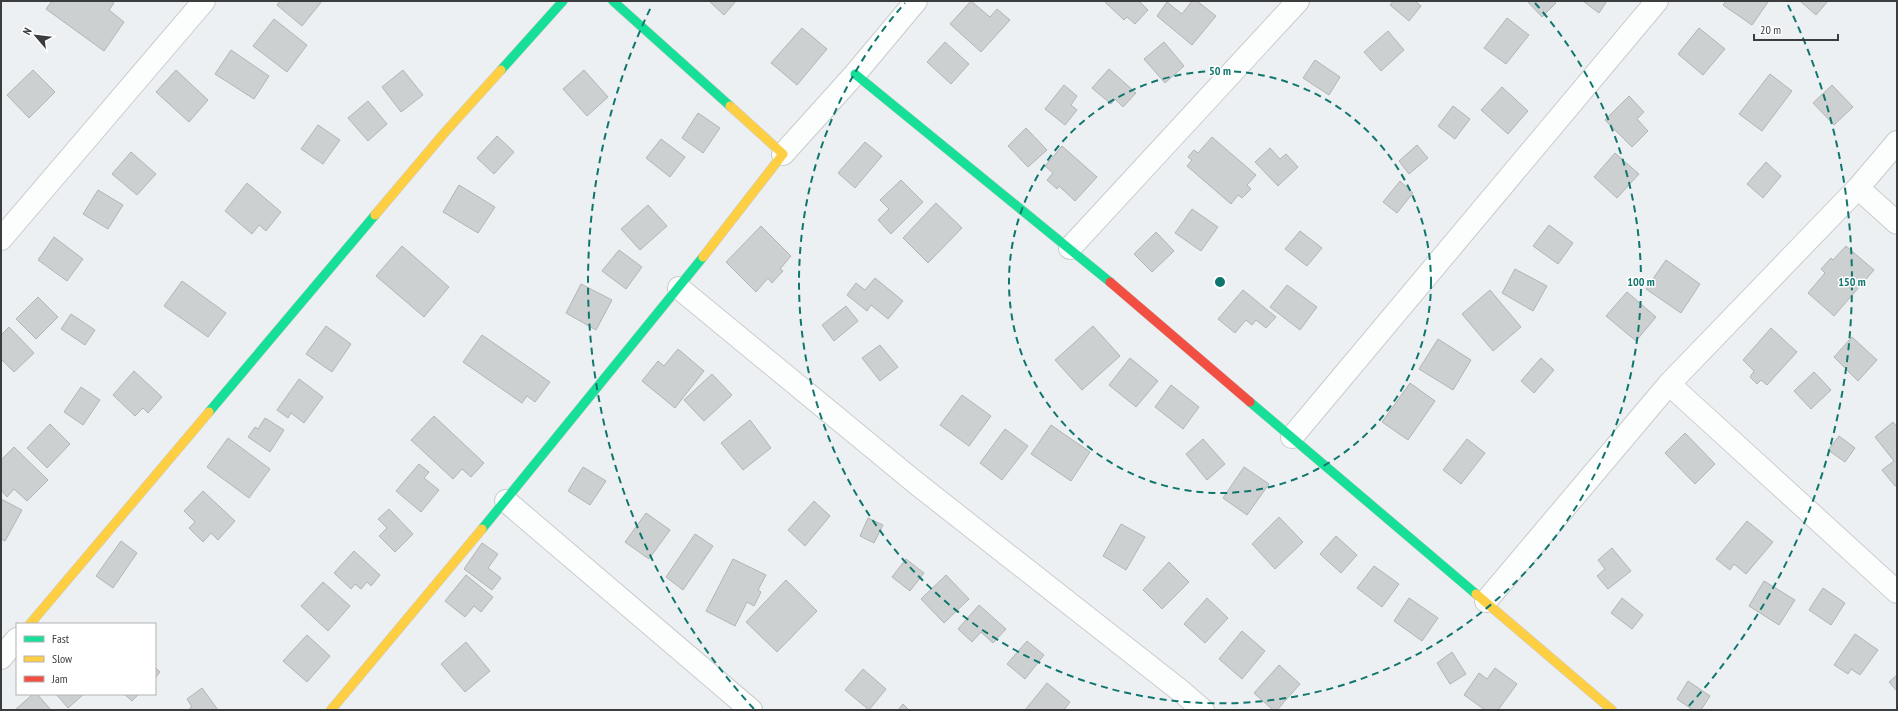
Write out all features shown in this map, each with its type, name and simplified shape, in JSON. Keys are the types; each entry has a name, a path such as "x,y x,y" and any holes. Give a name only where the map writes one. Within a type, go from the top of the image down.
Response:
{"street":[{"path":"1,239 204,1"},
{"path":"31,623 446,131 563,1"},
{"path":"613,1 782,154"},
{"path":"331,710 506,501 679,288 782,154 855,74 916,1"},
{"path":"1070,248 1298,1"},
{"path":"1292,437 1657,1"},
{"path":"855,74 1070,248 1486,601 1612,710"},
{"path":"1486,601 1670,384 1858,188 1897,142"},
{"path":"1858,188 1897,224"},
{"path":"679,288 916,483 1203,710"},
{"path":"1670,384 1897,592"},
{"path":"506,501 750,710"},
{"path":"1,658 16,640"}],"building":[{"path":"52,1 111,1 114,3 109,10 124,22 104,51 46,9"},
{"path":"280,1 322,1 302,26 277,5"},
{"path":"709,1 736,1 724,15"},
{"path":"971,1 990,17 997,9 1010,20 981,52 950,24"},
{"path":"1104,1 1139,1 1148,10 1135,24 1127,17 1124,20"},
{"path":"1192,1 1197,1 1216,16 1192,45 1157,16 1167,2 1182,14"},
{"path":"1393,1 1415,1 1421,6 1409,21 1390,5"},
{"path":"1527,1 1553,1 1556,3 1542,17"},
{"path":"1583,1 1607,1 1599,13"},
{"path":"1726,1 1768,2 1752,25 1723,5"},
{"path":"1800,1 1828,1 1816,15"},
{"path":"1507,18 1529,35 1506,64 1484,48"},
{"path":"274,19 307,45 287,72 253,46"},
{"path":"802,28 827,49 797,85 771,63"},
{"path":"1699,28 1725,49 1703,75 1678,54"},
{"path":"1388,31 1404,50 1381,71 1364,52"},
{"path":"945,42 969,64 951,84 927,62"},
{"path":"1164,42 1184,66 1165,83 1144,59"},
{"path":"231,50 269,76 254,99 215,74"},
{"path":"1315,60 1340,77 1329,95 1303,78"},
{"path":"1109,69 1136,93 1123,107 1115,99 1111,104 1092,88"},
{"path":"33,70 55,92 29,118 7,95"},
{"path":"176,70 208,100 189,122 156,92"},
{"path":"403,70 423,95 401,112 382,87"},
{"path":"584,70 608,97 587,116 563,89"},
{"path":"1770,74 1792,91 1762,131 1739,114"},
{"path":"1064,85 1077,96 1071,105 1077,110 1065,125 1045,109"},
{"path":"1832,85 1853,107 1834,125 1813,103"},
{"path":"1502,87 1528,111 1508,134 1481,110"},
{"path":"1629,96 1644,112 1637,119 1648,131 1632,147 1605,120"},
{"path":"368,101 387,124 368,141 348,118"},
{"path":"1453,106 1470,119 1455,139 1438,126"},
{"path":"698,113 720,128 703,153 682,138"},
{"path":"318,125 340,140 323,164 301,149"},
{"path":"1026,128 1047,150 1028,167 1008,146"},
{"path":"497,136 514,152 494,174 477,158"},
{"path":"1212,137 1256,175 1247,185 1251,189 1242,198 1238,195 1231,204 1187,166 1192,160 1188,157 1194,150 1198,153"},
{"path":"661,139 685,157 670,177 646,158"},
{"path":"865,142 882,156 855,188 838,173"},
{"path":"1417,145 1428,158 1409,174 1399,161"},
{"path":"1062,146 1097,177 1075,201 1059,186 1057,189 1047,180 1053,173 1045,166"},
{"path":"1270,148 1280,159 1286,154 1298,167 1278,186 1255,162"},
{"path":"131,152 156,174 137,195 112,174"},
{"path":"1615,153 1639,174 1617,198 1594,177"},
{"path":"1766,162 1781,176 1763,198 1747,184"},
{"path":"901,180 923,202 891,234 878,220 889,209 880,200"},
{"path":"1400,181 1413,193 1397,213 1383,202"},
{"path":"247,183 281,212 266,231 259,225 252,234 225,211"},
{"path":"459,185 495,207 478,233 443,212"},
{"path":"98,190 123,205 108,229 83,214"},
{"path":"936,203 962,228 928,263 903,238"},
{"path":"648,205 667,226 640,250 621,229"},
{"path":"1192,209 1218,227 1201,251 1175,233"},
{"path":"1549,225 1573,243 1558,264 1533,246"},
{"path":"761,226 791,256 780,269 783,271 772,283 768,278 756,292 726,262"},
{"path":"1300,231 1322,248 1307,266 1285,249"},
{"path":"1156,232 1174,251 1152,272 1134,254"},
{"path":"54,237 83,259 67,281 38,260"},
{"path":"402,246 449,287 424,317 376,276"},
{"path":"1846,246 1874,270 1834,316 1808,293 1825,273 1821,269 1831,258 1833,260"},
{"path":"619,250 642,267 626,289 602,271"},
{"path":"1666,260 1700,284 1681,313 1646,289"},
{"path":"1515,269 1547,286 1533,311 1502,293"},
{"path":"875,278 903,301 888,319 871,305 867,311 847,295 856,283 865,290"},
{"path":"182,281 226,313 208,337 164,306"},
{"path":"581,284 612,300 596,330 566,313"},
{"path":"1287,285 1317,307 1300,330 1270,307"},
{"path":"1243,290 1276,317 1266,328 1256,320 1252,325 1246,320 1235,333 1218,319"},
{"path":"1490,290 1521,327 1493,351 1462,314"},
{"path":"1627,292 1656,317 1636,341 1606,316"},
{"path":"38,297 58,317 36,339 16,319"},
{"path":"846,306 858,321 834,341 822,325"},
{"path":"71,314 95,330 85,345 61,329"},
{"path":"326,326 351,344 332,372 306,354"},
{"path":"1093,326 1120,356 1082,390 1055,360"},
{"path":"9,327 34,353 14,372 1,359 1,335"},
{"path":"1771,328 1797,352 1767,385 1761,380 1757,384 1750,377 1754,371 1743,360"},
{"path":"482,335 550,382 535,402 527,396 522,403 463,362"},
{"path":"1852,337 1877,360 1858,381 1834,357"},
{"path":"1438,339 1471,360 1453,390 1419,369"},
{"path":"880,345 898,367 880,381 862,358"},
{"path":"678,349 704,371 675,408 642,381 658,361 664,366"},
{"path":"1130,358 1158,381 1136,407 1109,385"},
{"path":"1541,358 1554,370 1534,393 1521,381"},
{"path":"134,371 162,397 148,413 143,408 135,416 113,395"},
{"path":"1814,372 1831,390 1811,409 1794,391"},
{"path":"712,374 732,395 704,421 684,400"},
{"path":"299,379 323,397 304,423 291,413 288,418 277,410"},
{"path":"1410,383 1435,401 1408,440 1382,422"},
{"path":"1171,385 1199,407 1183,429 1155,407"},
{"path":"81,387 100,400 83,425 64,412"},
{"path":"962,395 991,416 969,446 940,425"},
{"path":"434,416 484,463 471,477 462,469 453,479 411,440"},
{"path":"265,418 284,430 270,452 248,437 255,427 258,429"},
{"path":"750,420 771,448 743,470 721,443"},
{"path":"1893,422 1897,427 1897,485 1895,486 1882,470 1894,461 1875,437"},
{"path":"50,424 70,444 47,468 27,448"},
{"path":"1051,425 1090,452 1071,481 1031,454"},
{"path":"1005,429 1028,446 1002,480 980,463"},
{"path":"1685,433 1715,464 1695,484 1665,453"},
{"path":"1839,436 1855,448 1845,462 1828,450"},
{"path":"228,438 270,469 249,498 207,467"},
{"path":"1203,439 1225,464 1207,480 1186,454"},
{"path":"1467,439 1485,453 1461,484 1443,470"},
{"path":"14,447 48,480 27,501 14,489 7,497 1,490 1,460"},
{"path":"419,464 429,472 424,478 439,490 421,512 396,491"},
{"path":"583,467 606,481 590,505 568,491"},
{"path":"1244,467 1269,484 1247,515 1223,498"},
{"path":"203,491 235,521 218,540 211,533 203,542 189,528 195,522 184,511"},
{"path":"1,499 22,510 5,541 1,539"},
{"path":"814,501 830,516 805,546 788,530"},
{"path":"389,509 413,534 395,552 379,536 387,528 378,519"},
{"path":"646,513 670,530 649,559 625,542"},
{"path":"1279,517 1303,542 1275,569 1252,544"},
{"path":"868,518 883,525 874,543 860,536"},
{"path":"1747,521 1773,542 1746,574 1734,564 1730,570 1716,559"},
{"path":"1121,524 1145,537 1126,570 1103,556"},
{"path":"695,534 713,546 683,590 666,577"},
{"path":"1336,536 1357,555 1341,573 1320,554"},
{"path":"121,541 137,553 113,588 96,576"},
{"path":"482,543 498,554 488,568 501,578 492,590 464,569"},
{"path":"1612,548 1631,571 1608,589 1597,576 1605,569 1598,560"},
{"path":"354,551 380,575 371,586 367,582 361,589 355,584 351,589 334,573"},
{"path":"733,559 766,575 758,590 761,592 754,606 747,602 735,626 706,611"},
{"path":"906,559 924,573 910,591 892,577"},
{"path":"1169,562 1189,582 1162,609 1143,590"},
{"path":"1374,566 1399,584 1382,607 1357,588"},
{"path":"466,575 493,597 481,612 474,606 465,617 445,601"},
{"path":"946,575 969,599 944,623 921,599"},
{"path":"786,580 817,611 777,652 746,622"},
{"path":"1764,581 1795,600 1779,625 1749,606"},
{"path":"323,582 350,606 328,631 301,606"},
{"path":"1823,588 1845,603 1831,625 1809,610"},
{"path":"1207,598 1228,618 1205,643 1184,624"},
{"path":"1409,598 1438,618 1422,641 1394,621"},
{"path":"1622,598 1643,615 1632,629 1611,613"},
{"path":"979,605 1006,629 993,643 981,632 972,642 958,629"},
{"path":"1242,631 1265,651 1242,679 1219,659"},
{"path":"1855,634 1878,650 1860,675 1851,669 1848,674 1834,665"},
{"path":"307,635 330,656 307,682 283,661"},
{"path":"1027,641 1044,655 1025,679 1007,664"},
{"path":"466,642 490,671 465,692 441,664"},
{"path":"1452,652 1466,674 1450,684 1437,663"},
{"path":"1279,665 1300,684 1277,710 1273,710 1254,693"},
{"path":"156,668 160,672 156,677"},
{"path":"1495,668 1517,684 1498,710 1485,710 1464,695 1479,673 1487,679"},
{"path":"863,669 886,689 869,710 845,690"},
{"path":"1897,675 1897,691 1889,682"},
{"path":"1688,681 1710,696 1701,710 1693,710 1677,699"},
{"path":"1047,683 1070,702 1064,710 1025,710"},
{"path":"202,688 218,710 188,710 192,707 187,699"},
{"path":"32,695 38,695 51,710 15,710"},
{"path":"57,695 83,695 68,708"},
{"path":"125,695 138,695 132,701"},
{"path":"903,704 909,710 898,710"}],"traffic: fast":[{"path":"501,70 563,1"},
{"path":"613,1 730,106"},
{"path":"855,74 1110,282"},
{"path":"209,412 375,215"},
{"path":"482,529 703,257"},
{"path":"1250,402 1476,594"}],"traffic: slow":[{"path":"375,215 446,131 501,70"},
{"path":"703,257 783,154 730,106"},
{"path":"31,623 209,412"},
{"path":"331,710 482,529"},
{"path":"1476,594 1612,710"}],"traffic: jam":[{"path":"1110,282 1250,402"}]}
